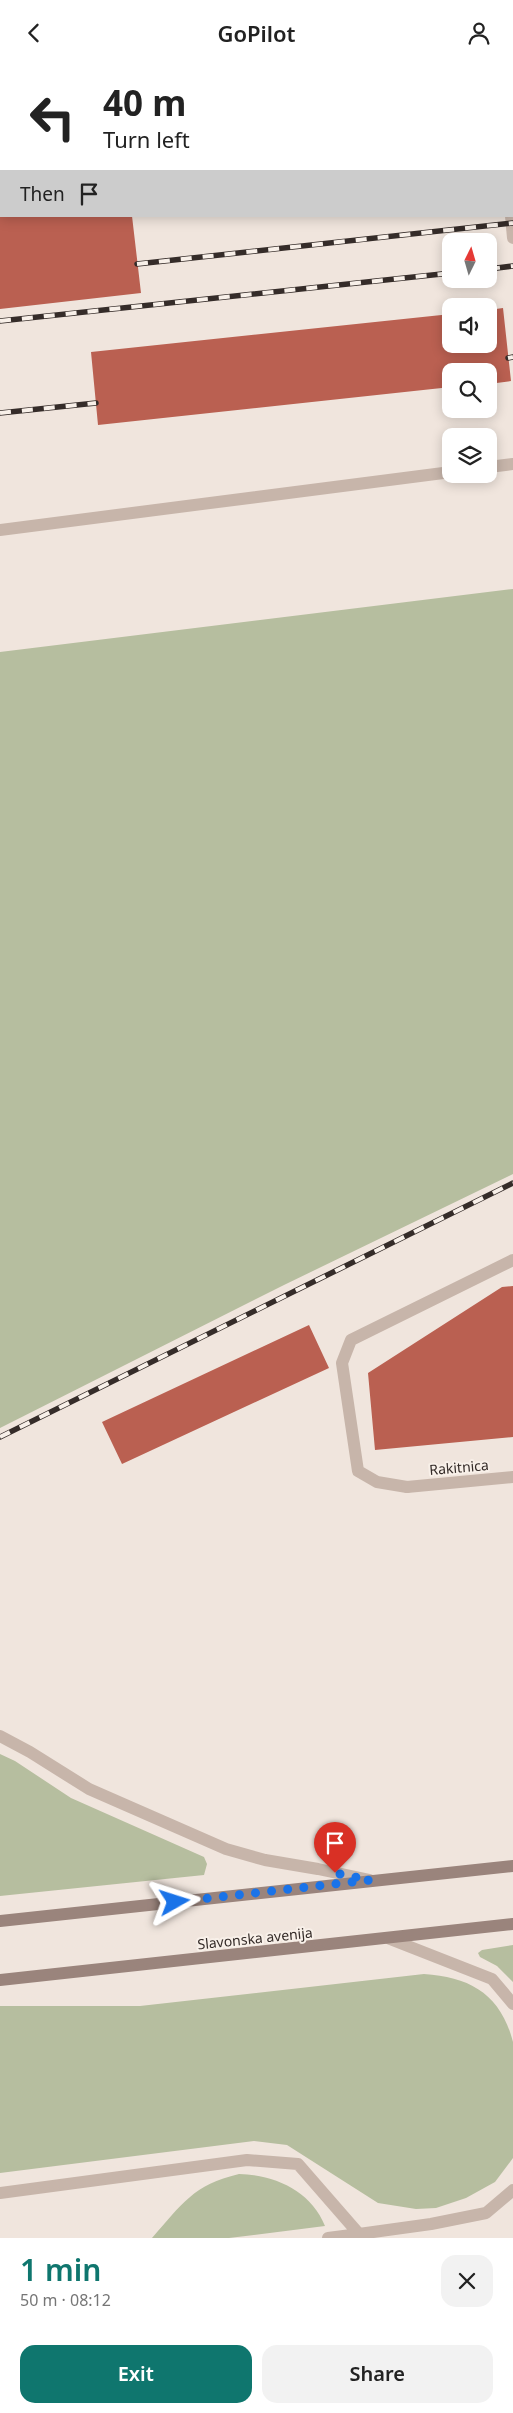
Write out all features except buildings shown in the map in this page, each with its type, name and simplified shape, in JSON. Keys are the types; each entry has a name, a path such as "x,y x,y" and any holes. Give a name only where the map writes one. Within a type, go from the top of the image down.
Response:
{"main road":[{"path":"0,1921 513,1866"},
{"name":"Slavonska avenija","path":"0,1980 390,1939 513,1924"}],"street":[{"path":"510,217 513,238"},
{"path":"497,466 513,464"},
{"path":"0,530 442,473"},
{"name":"Rakitnica","path":"513,1260 351,1340 342,1363 358,1471 377,1482 407,1487 513,1477"},
{"path":"0,1736 30,1752 88,1789 226,1849 265,1860 370,1880"},
{"path":"390,1939 492,1979 513,2004"},
{"path":"0,2193 247,2161 298,2164 360,2236"},
{"path":"328,2238 360,2236 486,2213 513,2190"}],"green space":[{"path":"513,589 513,1174 284,1285 0,1428 0,652"},
{"path":"0,1754 15,1761 71,1798 204,1857 207,1864 204,1875 0,1896"},
{"path":"513,1945 513,1982 497,1966 480,1957 478,1953 482,1950"},
{"path":"424,1974 456,1979 482,1991 501,2012 513,2042 513,2158 495,2182 466,2198 436,2208 416,2209 378,2203 287,2145 254,2141 0,2173 0,2006 140,2006"},
{"path":"239,2174 266,2178 290,2187 311,2203 325,2226 229,2238 152,2238 181,2206 199,2190"}],"railway":[{"path":"137,264 513,223"},
{"path":"498,268 513,266"},
{"path":"0,321 442,274"},
{"path":"508,358 513,357"},
{"path":"0,413 96,403"},
{"path":"0,1437 513,1183"}],"route":[{"path":"175,1902 370,1880 335,1873"}]}
